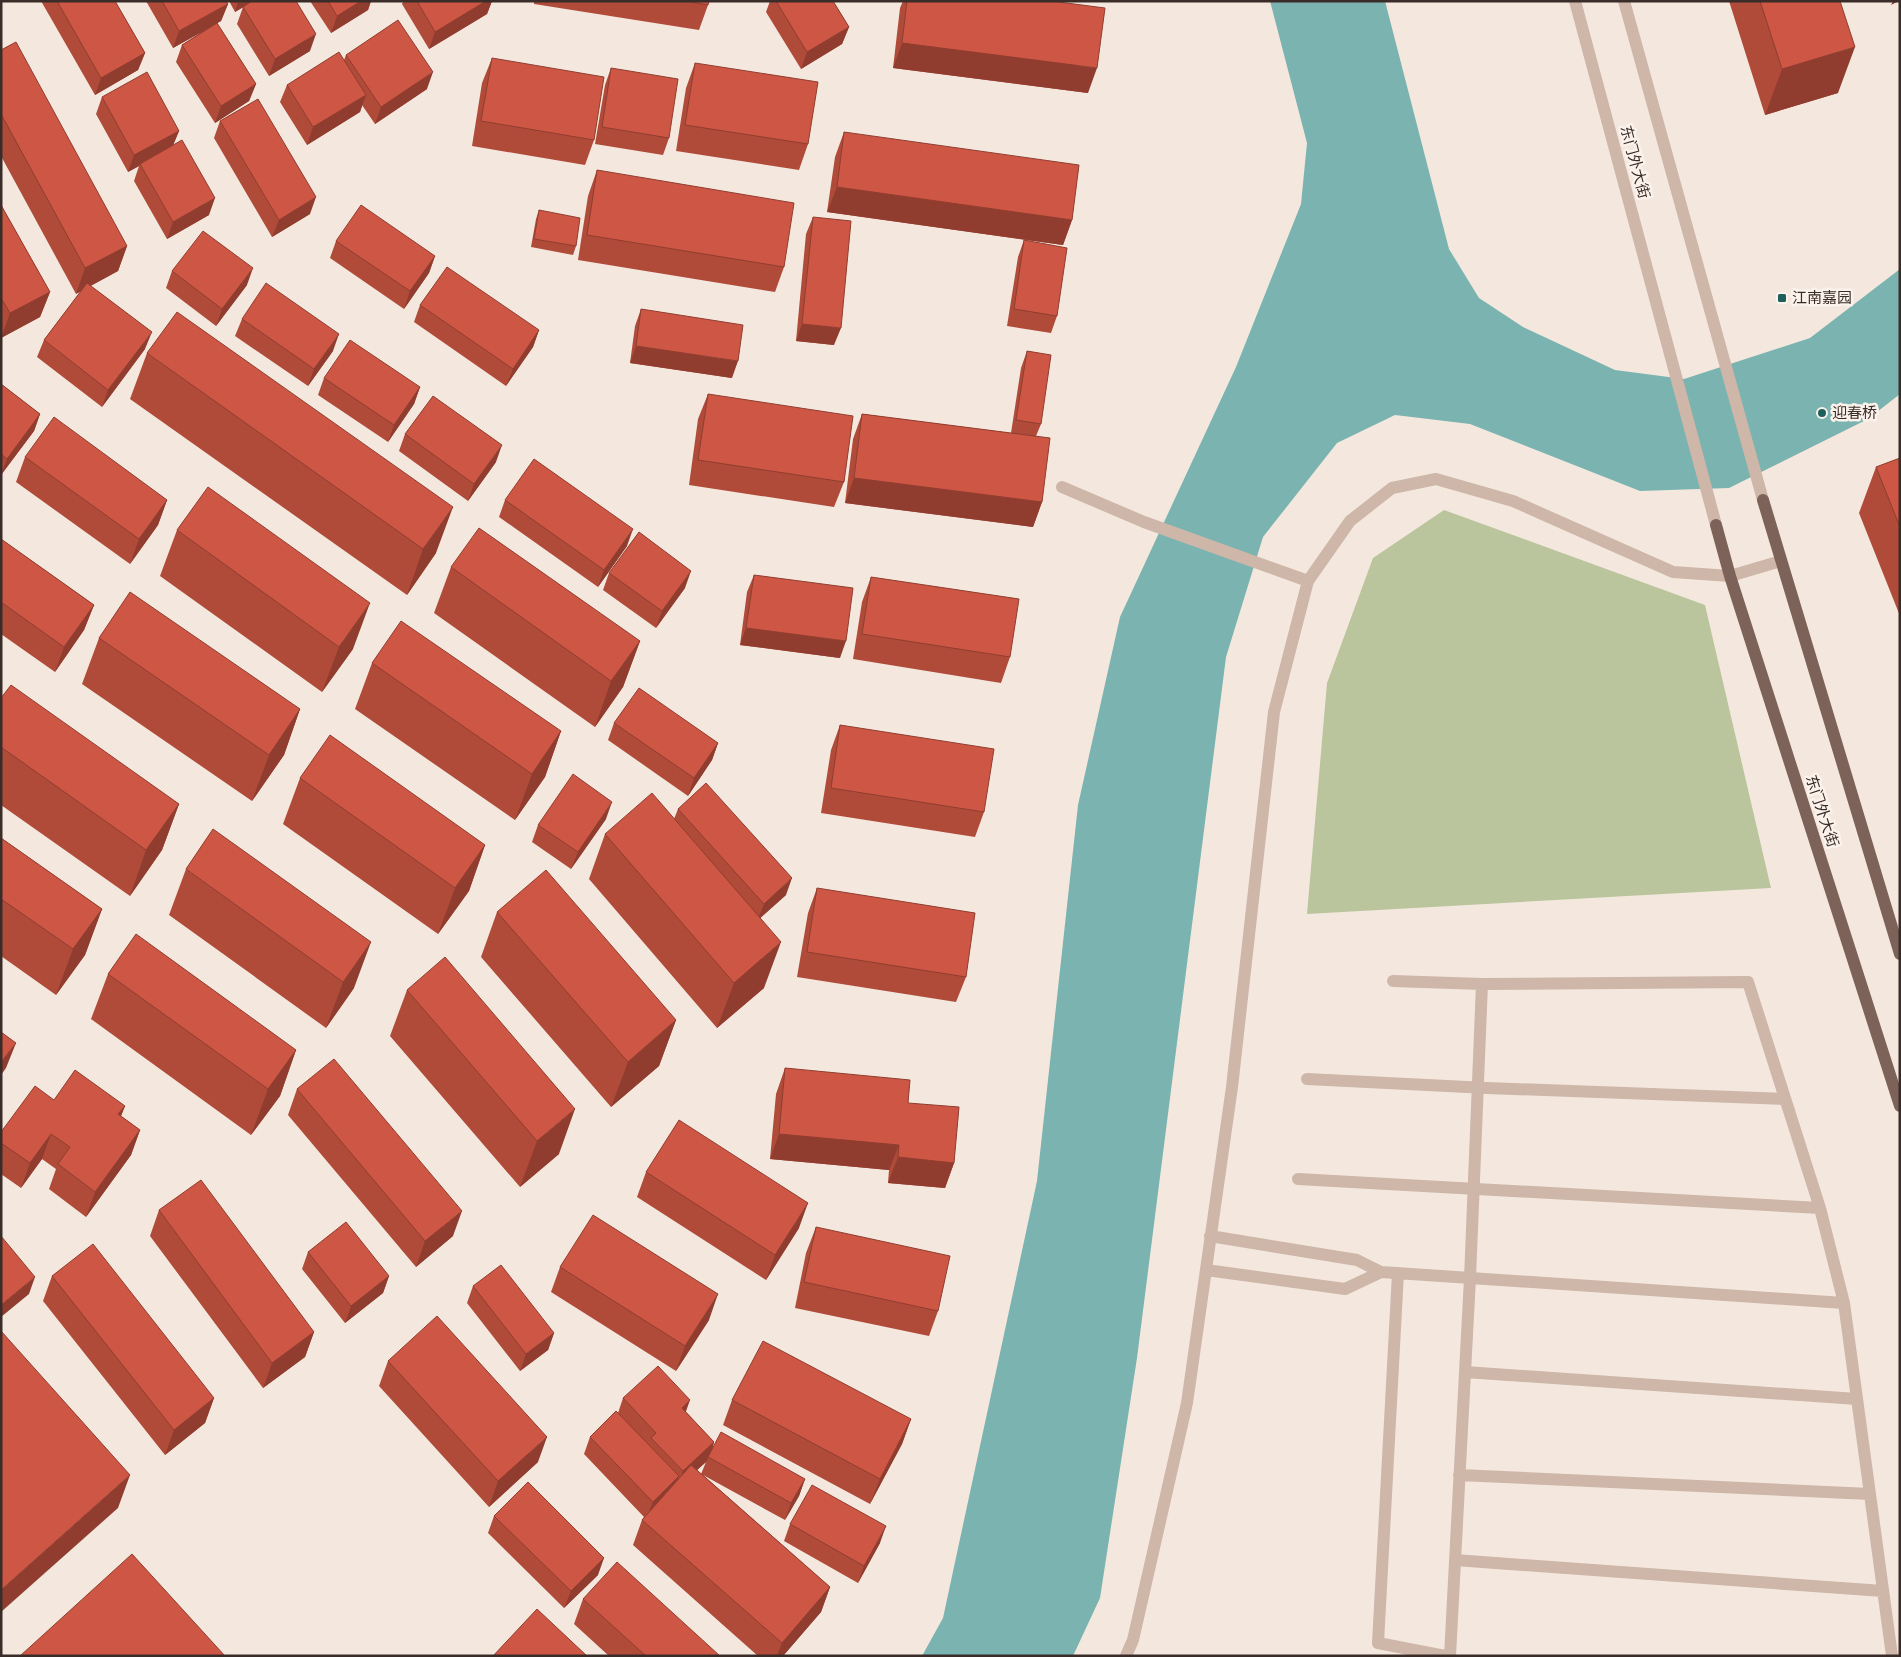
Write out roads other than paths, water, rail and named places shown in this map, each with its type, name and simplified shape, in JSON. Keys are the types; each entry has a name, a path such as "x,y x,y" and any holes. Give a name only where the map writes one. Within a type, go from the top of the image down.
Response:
{"main road":[{"path":"1763,500 1900,954"},
{"name":"东门外大街","path":"1716,525 1730,576 1900,1106"}],"street":[{"name":"东门外大街","path":"1576,1 1716,525"},
{"path":"1624,1 1763,500"},
{"path":"1126,1656 1133,1640 1186,1403 1232,1087 1274,712 1308,581 1350,521 1392,488 1436,479 1512,501 1673,572 1730,576 1780,561"},
{"path":"1062,488 1144,522 1308,581"},
{"path":"1393,981 1482,984 1748,982 1820,1208 1844,1303 1892,1656"},
{"path":"1450,1656 1470,1278 1482,984"},
{"path":"1307,1079 1785,1099"},
{"path":"1298,1179 1820,1208"},
{"path":"1210,1236 1352,1258 1381,1272 1844,1303"},
{"path":"1206,1270 1345,1289 1381,1272"},
{"path":"1398,1273 1378,1643 1444,1656"},
{"path":"1465,1372 1857,1399"},
{"path":"1459,1476 1870,1494"},
{"path":"1455,1560 1883,1591"}],"water":[{"path":"1270,1 1385,1 1449,249 1479,298 1523,327 1615,370 1684,379 1810,338 1900,269 1900,394 1868,419 1729,488 1640,491 1470,424 1395,415 1337,443 1263,537 1226,657 1137,1358 1100,1598 1073,1656 922,1656 943,1618 1037,1181 1078,805 1120,617 1236,367 1301,204 1307,143"}],"place":[{"name":"江南嘉园","path":"1782,298"},
{"name":"迎春桥","path":"1822,413"}]}
